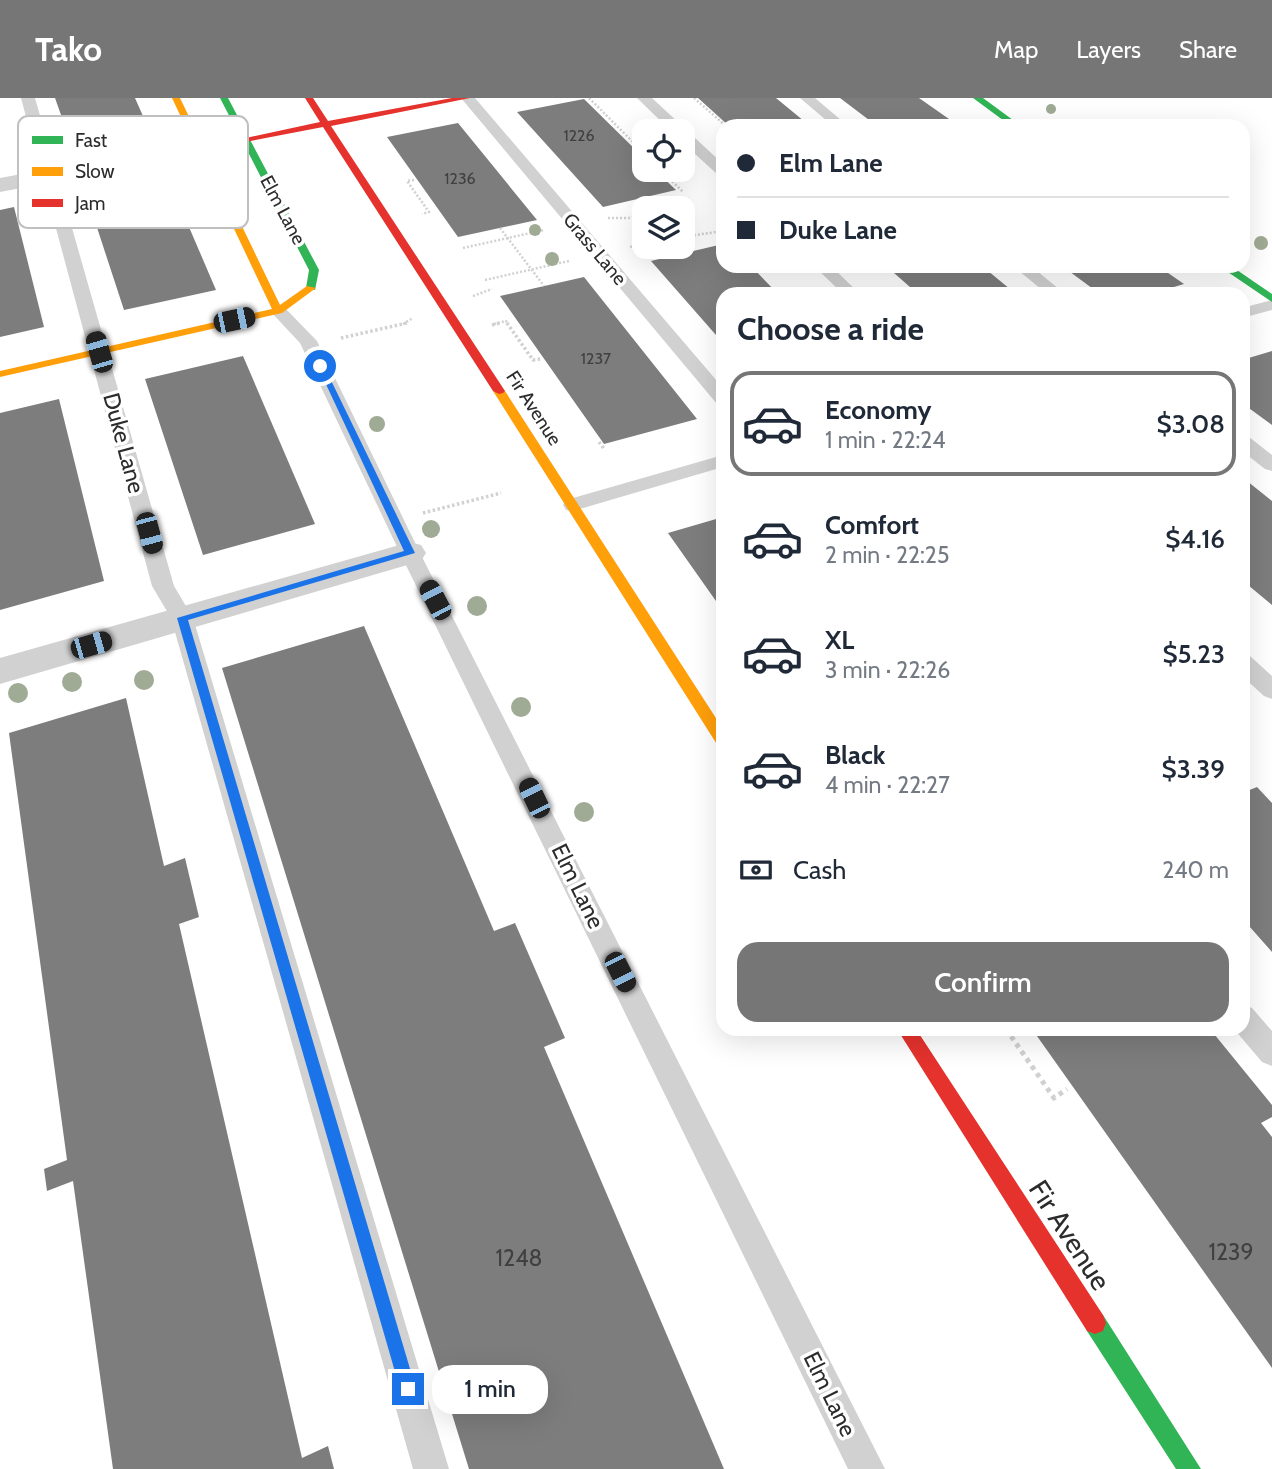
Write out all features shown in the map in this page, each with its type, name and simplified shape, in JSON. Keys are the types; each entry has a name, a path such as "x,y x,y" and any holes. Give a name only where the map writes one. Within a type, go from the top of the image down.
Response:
{"street":[{"name":"Elm Lane","path":"176,98 185,116"},
{"name":"Elm Lane","path":"223,98 233,116"},
{"name":"Fir Avenue","path":"309,98 716,731"},
{"path":"248,138 467,98"},
{"path":"976,98 1007,119"},
{"name":"Elm Lane","path":"239,228 278,310 311,292 314,270 248,145"},
{"path":"0,185 18,182"},
{"path":"1234,273 1272,299"},
{"path":"0,374 278,310"},
{"path":"0,671 410,553"},
{"name":"Fir Avenue","path":"911,1036 1189,1469"}],"lane":[{"name":"Duke Lane","path":"27,98 32,116"},
{"name":"Grass Lane","path":"467,98 716,392"},
{"path":"644,98 666,119"},
{"path":"807,98 832,119"},
{"path":"695,146 716,166"},
{"name":"Duke Lane","path":"64,228 163,586 182,618 431,1469"},
{"path":"830,273 844,287"},
{"path":"1030,273 1048,287"},
{"path":"1250,311 1272,305"},
{"name":"Elm Lane","path":"278,310 308,341 410,553 867,1469"},
{"path":"1250,447 1272,465"},
{"path":"573,505 716,463"},
{"path":"1250,669 1272,690"},
{"path":"1250,1026 1272,1052"}],"path":[{"path":"589,98 632,141"},
{"path":"694,98 718,119"},
{"path":"414,180 407,181 429,212"},
{"path":"673,182 683,192"},
{"path":"603,218 632,217"},
{"path":"500,228 544,286"},
{"path":"463,248 553,228"},
{"path":"695,235 716,232"},
{"path":"485,279 577,259"},
{"path":"506,321 533,360 540,359"},
{"path":"333,340 405,324"},
{"path":"599,442 605,450"},
{"path":"432,512 501,494"},
{"path":"1011,1036 1054,1098 1066,1088"}],"building":[{"path":"55,98 135,98 143,116 61,116"},
{"path":"698,98 776,98 802,119 721,119"},
{"path":"840,98 919,98 949,119 868,119"},
{"path":"584,99 632,146 632,182 668,182 676,190 650,196 632,196 632,200 603,207 517,112"},
{"path":"458,123 537,220 458,237 387,137"},
{"path":"14,207 44,327 0,337 0,210"},
{"path":"97,228 189,228 216,290 124,310"},
{"path":"716,246 716,273 758,273 771,287 716,287 716,335 651,261 695,259 695,251"},
{"path":"894,273 990,273 1008,287 910,287"},
{"path":"1072,273 1168,273 1184,284 1174,287 1090,287"},
{"path":"584,277 697,419 604,444 500,296"},
{"path":"1272,351 1272,425 1250,409 1250,358"},
{"path":"243,356 315,524 203,555 145,379"},
{"path":"59,399 104,581 0,610 0,413"},
{"path":"1250,483 1272,501 1272,605 1250,587"},
{"path":"716,519 716,601 668,533"},
{"path":"364,626 494,931 515,923 565,1038 544,1047 724,1469 469,1469 222,668"},
{"path":"126,698 164,866 185,858 199,917 179,924 302,1458 328,1446 334,1469 113,1469 73,1181 47,1191 44,1169 67,1160 9,733"},
{"path":"1257,787 1272,803 1272,952 1250,927 1250,790"},
{"path":"1037,1036 1216,1036 1272,1105 1272,1117 1261,1123 1272,1137 1272,1368"}],"traffic: fast":[{"path":"224,98 233,116"},
{"path":"977,98 1007,119"},
{"path":"248,144 314,270 311,288"},
{"path":"1234,273 1272,299"},
{"path":"1095,1323 1189,1469"}],"traffic: slow":[{"path":"176,98 185,116"},
{"path":"238,228 278,311"},
{"path":"0,374 278,311 311,288"},
{"path":"499,391 716,731"}],"traffic: jam":[{"path":"309,98 499,391"},
{"path":"248,138 466,98"},
{"path":"910,1036 1095,1323"}],"route":[{"path":"320,366 410,553 182,618 408,1389"}]}
